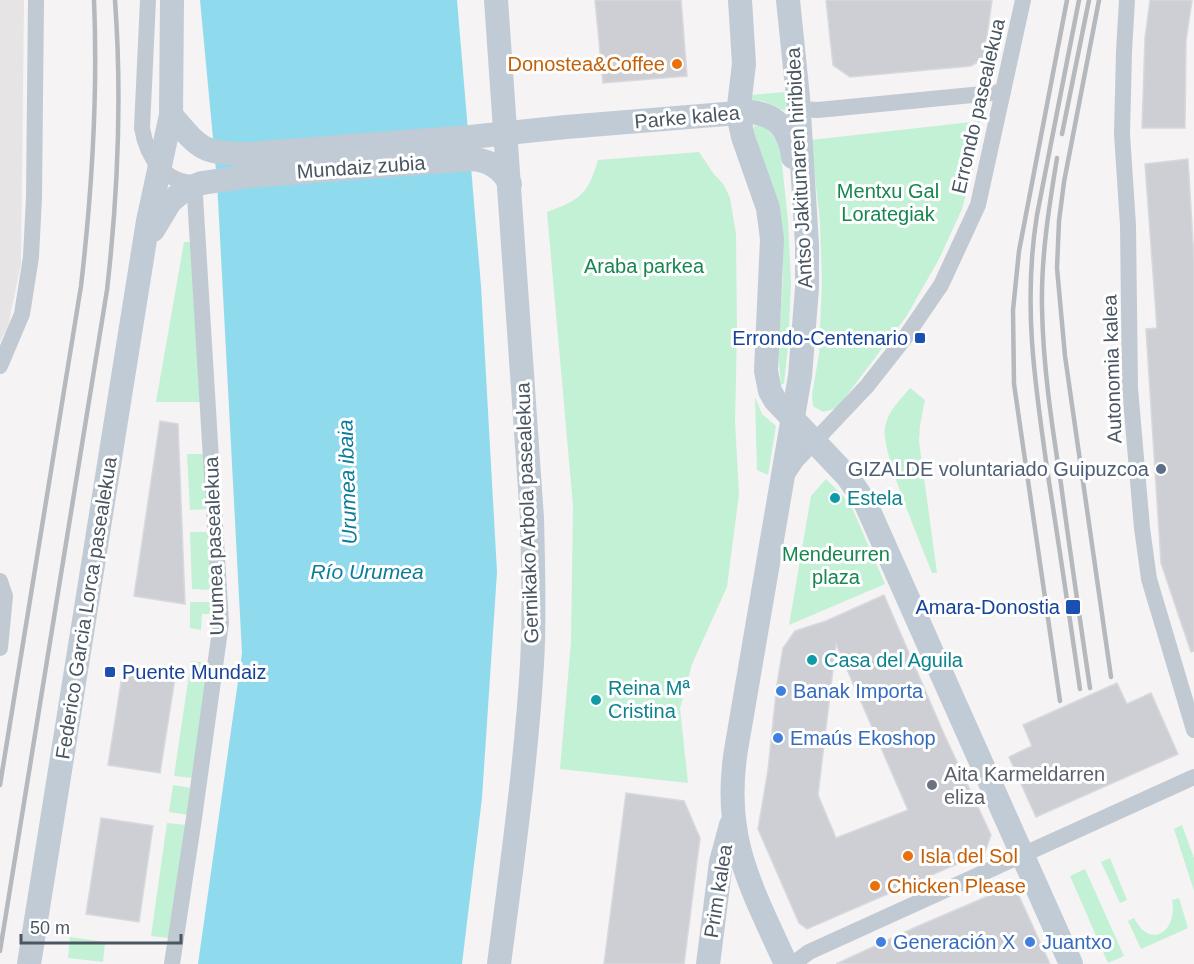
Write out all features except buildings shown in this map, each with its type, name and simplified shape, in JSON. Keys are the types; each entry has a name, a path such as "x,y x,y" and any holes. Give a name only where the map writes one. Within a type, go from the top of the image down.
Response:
{"main road":[{"name":"Gernikako Arbola pasealekua","path":"496,0 532,518 534,591 532,664 520,804 499,964"},
{"name":"Antso Jakitunaren hiribidea","path":"740,0 744,64 738,113 743,137 768,208 772,249 766,371 770,391 775,400 794,414"},
{"name":"Antso Jakitunaren hiribidea","path":"782,486 804,343 807,288 798,109 788,0"},
{"path":"170,4 171,115"},
{"name":"Parke kalea","path":"507,133 760,113 770,116 785,130 792,150 796,187 804,202"},
{"name":"Mundaiz zubia","path":"171,115 204,147 249,154 470,148 480,159 501,170 510,184"},
{"name":"Federico Garcia Lorca pasealekua","path":"29,964 148,221 171,115"},
{"name":"Mundaiz zubia","path":"205,187 250,176 470,148 507,133"},
{"name":"Federico Garcia Lorca pasealekua","path":"143,252 159,217 170,202 184,190 205,187"},
{"path":"794,414 813,442 847,476 865,502 1071,964"},
{"path":"782,486 732,773 732,819 745,873 786,964"},
{"name":"Prim kalea","path":"708,964 722,855 732,819"}],"street":[{"path":"0,366 22,314 31,257 36,0"},
{"path":"148,0 142,120 146,145 160,168 181,181 205,187"},
{"name":"Errondo pasealekua","path":"835,419 904,339 941,285 978,205 1023,0"},
{"name":"Autonomia kalea","path":"1127,0 1122,134 1128,225 1130,388 1142,528 1149,579 1194,730"},
{"path":"798,109 818,110 1004,92"},
{"path":"142,120 149,128 154,129 165,126 171,115"},
{"name":"Urumea pasealekua","path":"172,964 221,623 205,187"},
{"name":"Antso Jakitunaren hiribidea","path":"794,414 813,422 828,422 835,419"},
{"path":"782,486 796,460 835,419"},
{"path":"0,580 5,596 0,648"},
{"path":"793,964 808,952 1194,777"}],"shaded area":[{"path":"0,0 24,0 21,264 8,326 0,342"}],"green space":[{"path":"785,92 787,112 763,101 751,100 751,95"},
{"name":"Mentxu Gal Lorategiak","path":"980,121 974,165 962,209 939,259 906,317 837,408 823,412 813,406 812,395 819,354 822,280 820,222 811,140"},
{"path":"758,125 767,129 780,145 788,221 791,284 784,384 781,384 778,352 783,276 780,209 754,132 754,126"},
{"name":"Araba parkea","path":"699,152 724,185 730,198 736,234 735,421 739,494 727,587 692,664 680,708 688,783 560,769 571,642 573,506 547,212 581,195 590,181 598,160"},
{"path":"184,242 191,242 201,402 156,402"},
{"path":"910,388 925,400 919,441 937,573 932,573 911,521 885,439 885,427 889,416"},
{"path":"755,397 762,414 776,426 768,475 757,470"},
{"path":"187,454 206,454 210,509 190,510"},
{"name":"Mendeurren plaza","path":"826,479 850,503 885,584 789,625 811,496"},
{"path":"190,532 208,532 211,590 192,589"},
{"path":"190,602 212,602 212,614 202,614 201,630 190,628"},
{"path":"191,661 210,663 193,778 174,776"},
{"path":"173,785 191,788 189,815 169,812"},
{"path":"167,823 187,825 169,938 151,936"},
{"path":"1182,825 1194,858 1194,891 1174,829"},
{"path":"1110,858 1127,900 1120,903 1101,862"},
{"path":"1085,869 1124,956 1108,963 1070,876"},
{"path":"1179,898 1188,928 1141,949 1128,921 1134,918 1140,928 1148,933 1155,935 1161,933 1171,921 1172,900"},
{"path":"70,937 105,942 103,962 68,958"}],"water":[{"name":"Río Urumea","path":"200,0 457,0 481,286 497,572 482,798 462,964 198,964 242,653 217,181"}],"railway":[{"path":"0,785 81,286 93,143 94,0"},
{"path":"0,951 107,290 118,145 115,0"},
{"path":"1060,701 1014,384 1013,310 1019,251 1067,0"},
{"path":"1079,0 1037,215 1033,249 1031,316 1032,349 1040,415 1080,689"},
{"path":"1062,134 1089,0"},
{"path":"1099,0 1064,182 1059,221 1057,268 1065,356 1111,677"},
{"path":"1057,158 1044,251 1042,307 1044,352 1051,418 1090,688"}],"place":[{"name":"Donostea&Coffee","path":"677,64"},
{"name":"Errondo-Centenario","path":"920,338"},
{"name":"GIZALDE voluntariado Guipuzcoa","path":"1161,469"},
{"name":"Estela","path":"835,498"},
{"name":"Amara-Donostia","path":"1073,607"},
{"name":"Casa del Aguila","path":"812,660"},
{"name":"Puente Mundaiz","path":"110,672"},
{"name":"Banak Importa","path":"781,691"},
{"name":"Reina Mª Cristina","path":"596,700"},
{"name":"Emaús Ekoshop","path":"778,738"},
{"name":"Aita Karmeldarren eliza","path":"932,785"},
{"name":"Isla del Sol","path":"908,856"},
{"name":"Chicken Please","path":"875,886"},
{"name":"Generación X","path":"881,942"},
{"name":"Juantxo","path":"1030,942"}],"water label":[{"name":"Urumea ibaia","path":"347,482"}]}
